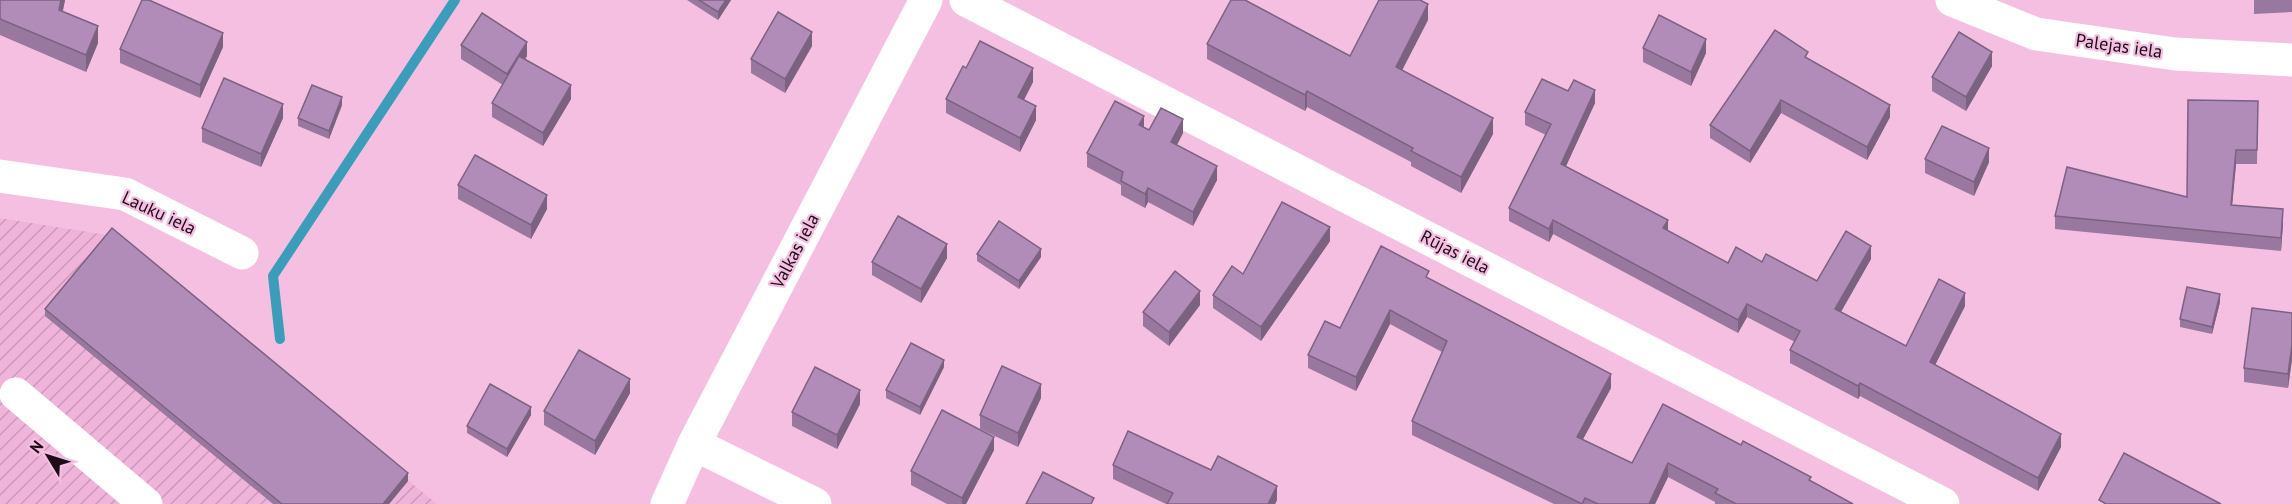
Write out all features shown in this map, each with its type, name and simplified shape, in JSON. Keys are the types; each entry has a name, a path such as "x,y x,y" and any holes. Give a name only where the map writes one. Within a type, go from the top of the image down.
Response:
{"street":[{"name":"Valkas iela","path":"667,504 694,444 926,0"},
{"name":"Rūjas iela","path":"966,0 1943,504"},
{"name":"Palejas iela","path":"1952,0 2036,34 2175,54 2292,60"},
{"name":"Lauku iela","path":"0,176 125,194 242,253"},
{"path":"16,393 146,504"},
{"path":"694,444 815,504"}],"shaded area":[{"path":"0,218 107,235 437,504 0,504"}],"building":[{"path":"0,0 61,0 59,10 98,26 86,55 0,19"},
{"path":"142,0 149,0 223,33 200,85 120,49"},
{"path":"699,0 726,0 718,12"},
{"path":"1231,0 1245,0 1350,56 1379,0 1420,0 1428,4 1396,67 1493,118 1461,177 1411,151 1413,148 1307,91 1305,95 1207,44"},
{"path":"778,12 812,32 785,79 751,59"},
{"path":"482,13 527,42 507,74 461,45"},
{"path":"1659,15 1706,39 1691,72 1643,48"},
{"path":"1775,30 1808,52 1805,57 1890,105 1867,147 1781,100 1750,151 1710,125"},
{"path":"1959,32 1992,52 1966,97 1932,77"},
{"path":"980,41 1033,68 1018,97 1036,106 1020,138 946,99 963,66 966,68"},
{"path":"519,56 571,85 543,133 492,103"},
{"path":"224,78 283,104 261,154 202,128"},
{"path":"1542,79 1568,91 1574,80 1595,90 1561,164 1668,220 1663,228 1728,263 1736,247 1762,262 1766,254 1817,281 1846,231 1871,246 1835,309 1906,346 1939,279 1965,293 1930,362 2061,434 2038,478 1860,383 1858,386 1790,350 1800,331 1747,304 1738,320 1553,220 1549,229 1509,208 1551,124 1525,112"},
{"path":"312,85 342,97 329,131 298,118"},
{"path":"2188,100 2258,101 2257,150 2236,150 2231,205 2283,209 2281,238 2055,216 2067,167 2187,197"},
{"path":"1115,101 1144,116 1139,125 1149,130 1161,108 1183,119 1171,142 1217,166 1193,212 1148,188 1145,194 1121,181 1123,172 1087,153"},
{"path":"1942,126 1989,148 1974,182 1925,159"},
{"path":"475,155 547,195 531,225 458,185"},
{"path":"1282,202 1330,227 1261,327 1213,295 1232,266 1243,274"},
{"path":"898,216 947,244 921,289 872,262"},
{"path":"999,221 1041,249 1019,281 977,254"},
{"path":"112,228 408,473 383,504 282,504 45,309"},
{"path":"1381,246 1429,271 1426,277 1611,374 1577,437 1632,463 1663,404 1741,445 1743,441 1811,477 1809,480 1853,504 1736,504 1715,493 1718,489 1668,463 1649,504 1598,504 1585,498 1582,504 1412,421 1447,341 1390,310 1356,377 1308,355 1325,321 1340,328"},
{"path":"1175,271 1200,291 1169,332 1143,312"},
{"path":"2187,287 2220,294 2212,327 2180,319"},
{"path":"2252,308 2292,313 2292,345 2288,374 2244,368"},
{"path":"911,343 944,360 920,407 886,390"},
{"path":"579,350 630,379 595,441 544,411"},
{"path":"1002,366 1041,384 1018,433 980,415"},
{"path":"815,367 860,390 837,435 792,412"},
{"path":"490,384 531,407 507,449 467,426"},
{"path":"942,410 994,437 962,498 911,471"},
{"path":"1128,431 1211,470 1218,456 1277,486 1268,504 1167,504 1173,493 1113,465"},
{"path":"2124,453 2221,504 2106,504 2099,500"},
{"path":"1043,472 1094,498 1091,504 1026,504"}],"waterway":[{"path":"280,339 273,276 455,0"}]}
